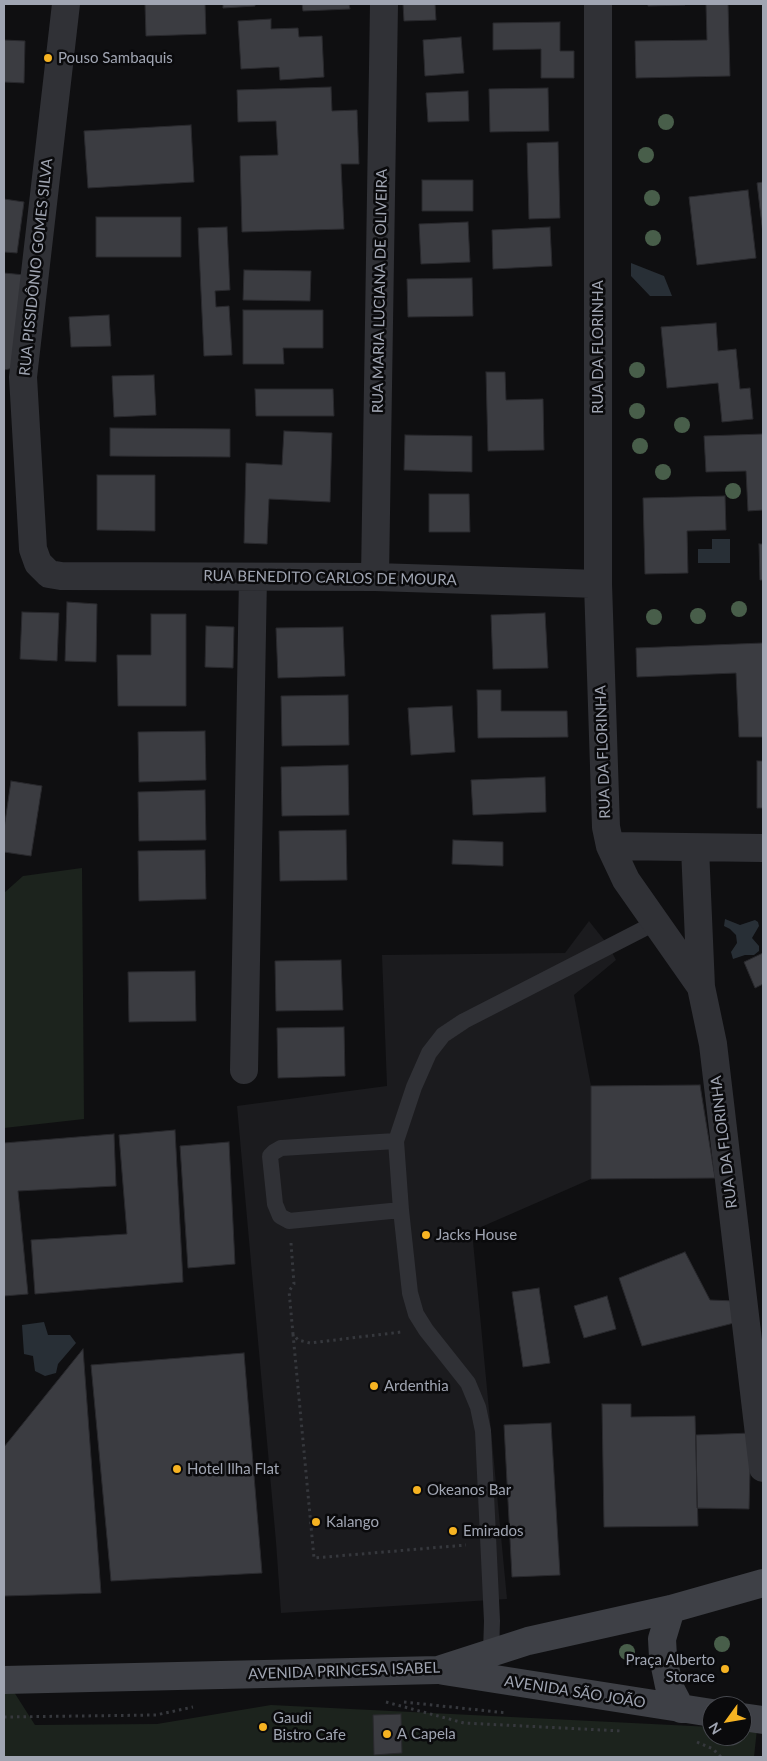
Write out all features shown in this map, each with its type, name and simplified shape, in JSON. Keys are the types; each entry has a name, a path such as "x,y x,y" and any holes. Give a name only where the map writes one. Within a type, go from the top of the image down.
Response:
{"main road":[{"name":"AVENIDA PRINCESA ISABEL","path":"4,1680 438,1670 560,1633 671,1610 763,1583"},
{"path":"671,1610 662,1639 663,1657 669,1686 680,1709"},
{"name":"AVENIDA SÃO JOÃO","path":"438,1670 702,1712"}],"street":[{"name":"RUA PISSIDÔNIO GOMES SILVA","path":"61,576 49,574 38,563 33,549 13,380 66,4"},
{"name":"RUA MARIA LUCIANA DE OLIVEIRA","path":"375,577 384,4"},
{"name":"RUA DA FLORINHA","path":"598,4 598,584 606,827 610,846 626,880 701,987 713,1044 763,1468"},
{"name":"RUA BENEDITO CARLOS DE MOURA","path":"61,576 375,577 598,584"},
{"path":"244,1070 253,577"},
{"path":"610,846 763,848"},
{"path":"695,848 701,987"}],"lane":[{"path":"491,1653 483,1431 478,1407 468,1383 426,1330 416,1314 410,1293 396,1141 414,1087 429,1053 443,1034 464,1021 655,923"},
{"path":"396,1141 281,1148 270,1156 275,1204 280,1216 289,1221 401,1210"}],"path":[{"path":"289,1221 294,1284 290,1292 293,1334 314,1558 488,1543"},
{"path":"293,1334 298,1340 310,1343 426,1330"},
{"path":"513,1714 384,1701 464,1723 626,1731"},
{"path":"4,1718 156,1716 198,1706"},
{"path":"690,1740 713,1749 721,1757"}],"shaded area":[{"path":"631,263 664,276 672,296 650,296 631,276"},
{"path":"712,539 730,539 730,563 698,563 698,549 712,549"},
{"path":"82,868 84,1119 4,1128 4,893 23,876"},
{"path":"725,919 740,925 755,920 758,922 759,926 752,938 759,946 759,951 754,955 745,955 733,959 731,952 737,943 736,935 724,926"},
{"name":"Ardenthia","path":"589,921 608,945 616,960 574,995 591,1086 591,1179 472,1231 507,1599 281,1613 237,1106 387,1086 382,955 565,953"},
{"path":"44,1322 48,1335 70,1335 76,1343 58,1364 56,1373 45,1376 35,1371 33,1356 24,1354 22,1325"},
{"path":"4,1692 14,1692 35,1725 157,1724 271,1705 702,1727 702,1746 752,1746 752,1729 757,1729 754,1757 4,1757"}],"building":[{"path":"145,4 205,4 206,34 146,36"},
{"path":"223,4 255,4 255,6 223,8"},
{"path":"302,4 349,4 350,9 303,11"},
{"path":"403,4 435,4 436,20 404,21"},
{"path":"648,4 685,4 685,5 648,6"},
{"path":"706,4 728,4 730,76 636,78 635,41 707,40"},
{"path":"271,19 271,29 298,28 299,37 322,36 324,77 280,80 279,67 241,69 238,21"},
{"path":"560,22 560,51 574,51 574,78 541,78 541,49 493,50 493,23"},
{"path":"461,37 464,73 425,76 423,40"},
{"path":"4,40 25,41 24,83 4,82"},
{"path":"331,87 332,111 357,110 359,164 341,164 344,229 242,232 240,156 278,155 276,121 238,122 237,90"},
{"path":"548,88 549,131 490,132 489,89"},
{"path":"468,91 469,121 428,122 426,93"},
{"path":"191,125 194,182 88,188 84,131"},
{"path":"558,142 560,218 529,219 527,143"},
{"path":"422,180 473,180 473,211 422,211"},
{"path":"763,182 763,234 757,183"},
{"path":"748,190 756,258 697,265 689,197"},
{"path":"4,199 24,202 17,253 4,252"},
{"path":"96,217 181,217 181,257 96,257"},
{"path":"468,222 470,262 421,264 419,224"},
{"path":"227,227 230,290 215,291 216,307 229,306 232,355 204,356 198,228"},
{"path":"550,227 552,266 493,269 492,230"},
{"path":"244,270 311,271 310,301 243,300"},
{"path":"4,273 25,275 14,368 4,370"},
{"path":"472,278 473,316 408,317 407,279"},
{"path":"243,310 323,310 323,348 283,348 284,364 243,364"},
{"path":"109,315 111,346 71,347 69,317"},
{"path":"716,323 718,351 736,349 740,389 750,388 753,419 722,422 718,383 667,388 661,327"},
{"path":"486,372 505,372 506,400 543,399 544,450 488,451"},
{"path":"154,375 156,415 114,417 112,376"},
{"path":"255,389 333,389 334,416 256,416"},
{"path":"110,428 230,429 230,457 110,456"},
{"path":"284,431 332,433 330,502 269,499 267,544 244,543 246,463 282,465"},
{"path":"763,434 763,510 748,511 746,471 706,472 704,436"},
{"path":"405,435 472,436 472,472 404,470"},
{"path":"97,475 155,475 155,531 97,530"},
{"path":"429,494 469,494 470,532 429,532"},
{"path":"725,496 726,530 687,531 688,573 645,574 643,498"},
{"path":"759,544 763,544 763,580 760,580"},
{"path":"67,602 97,604 96,662 65,661"},
{"path":"22,612 59,613 57,661 20,659"},
{"path":"545,613 548,668 493,669 491,615"},
{"path":"151,614 186,614 186,706 118,706 117,655 151,655"},
{"path":"206,626 234,627 233,668 205,667"},
{"path":"343,627 345,676 278,678 276,628"},
{"path":"763,643 763,737 739,737 736,673 637,677 636,648"},
{"path":"477,690 501,690 501,711 567,711 568,737 478,738"},
{"path":"348,695 349,745 282,746 281,696"},
{"path":"452,706 455,752 411,755 408,708"},
{"path":"205,731 206,780 139,782 138,732"},
{"path":"757,761 763,761 763,808 757,808"},
{"path":"348,765 349,815 282,816 281,767"},
{"path":"545,777 546,812 473,815 471,780"},
{"path":"11,781 42,786 31,856 4,852 4,829"},
{"path":"205,790 206,840 139,841 138,792"},
{"path":"346,830 347,880 280,881 279,831"},
{"path":"453,840 503,842 503,866 452,864"},
{"path":"205,850 206,899 139,901 138,851"},
{"path":"763,953 763,984 755,988 744,962"},
{"path":"341,960 343,1010 276,1011 275,961"},
{"path":"195,971 196,1021 129,1022 128,972"},
{"path":"344,1027 345,1076 278,1078 277,1028"},
{"path":"700,1085 715,1178 591,1179 591,1086"},
{"path":"175,1130 183,1282 35,1294 31,1240 127,1234 119,1135"},
{"path":"114,1134 116,1186 18,1191 28,1294 4,1296 4,1143"},
{"path":"229,1142 235,1264 188,1268 180,1146"},
{"path":"685,1252 710,1300 736,1301 738,1322 642,1346 619,1278"},
{"path":"539,1288 550,1363 523,1367 512,1292"},
{"path":"607,1296 616,1329 584,1338 574,1306"},
{"path":"83,1349 101,1593 4,1596 4,1447"},
{"name":"Hotel Ilha Flat","path":"244,1353 262,1573 111,1581 91,1365"},
{"path":"602,1404 631,1404 631,1417 695,1416 698,1526 604,1527"},
{"path":"551,1423 560,1575 512,1577 504,1425"},
{"path":"751,1433 749,1509 697,1508 696,1435"},
{"name":"A Capela","path":"401,1714 402,1753 374,1755 373,1715"}],"place":[{"name":"Pouso Sambaquis","path":"48,58"},
{"name":"Jacks House","path":"426,1235"},
{"name":"Ardenthia","path":"374,1386"},
{"name":"Hotel Ilha Flat","path":"177,1469"},
{"name":"Okeanos Bar","path":"417,1490"},
{"name":"Kalango","path":"316,1522"},
{"name":"Emirados","path":"453,1531"},
{"name":"Praça Alberto Storace","path":"725,1669"},
{"name":"Gaudi Bistro Cafe","path":"263,1727"},
{"name":"A Capela","path":"387,1734"}]}
